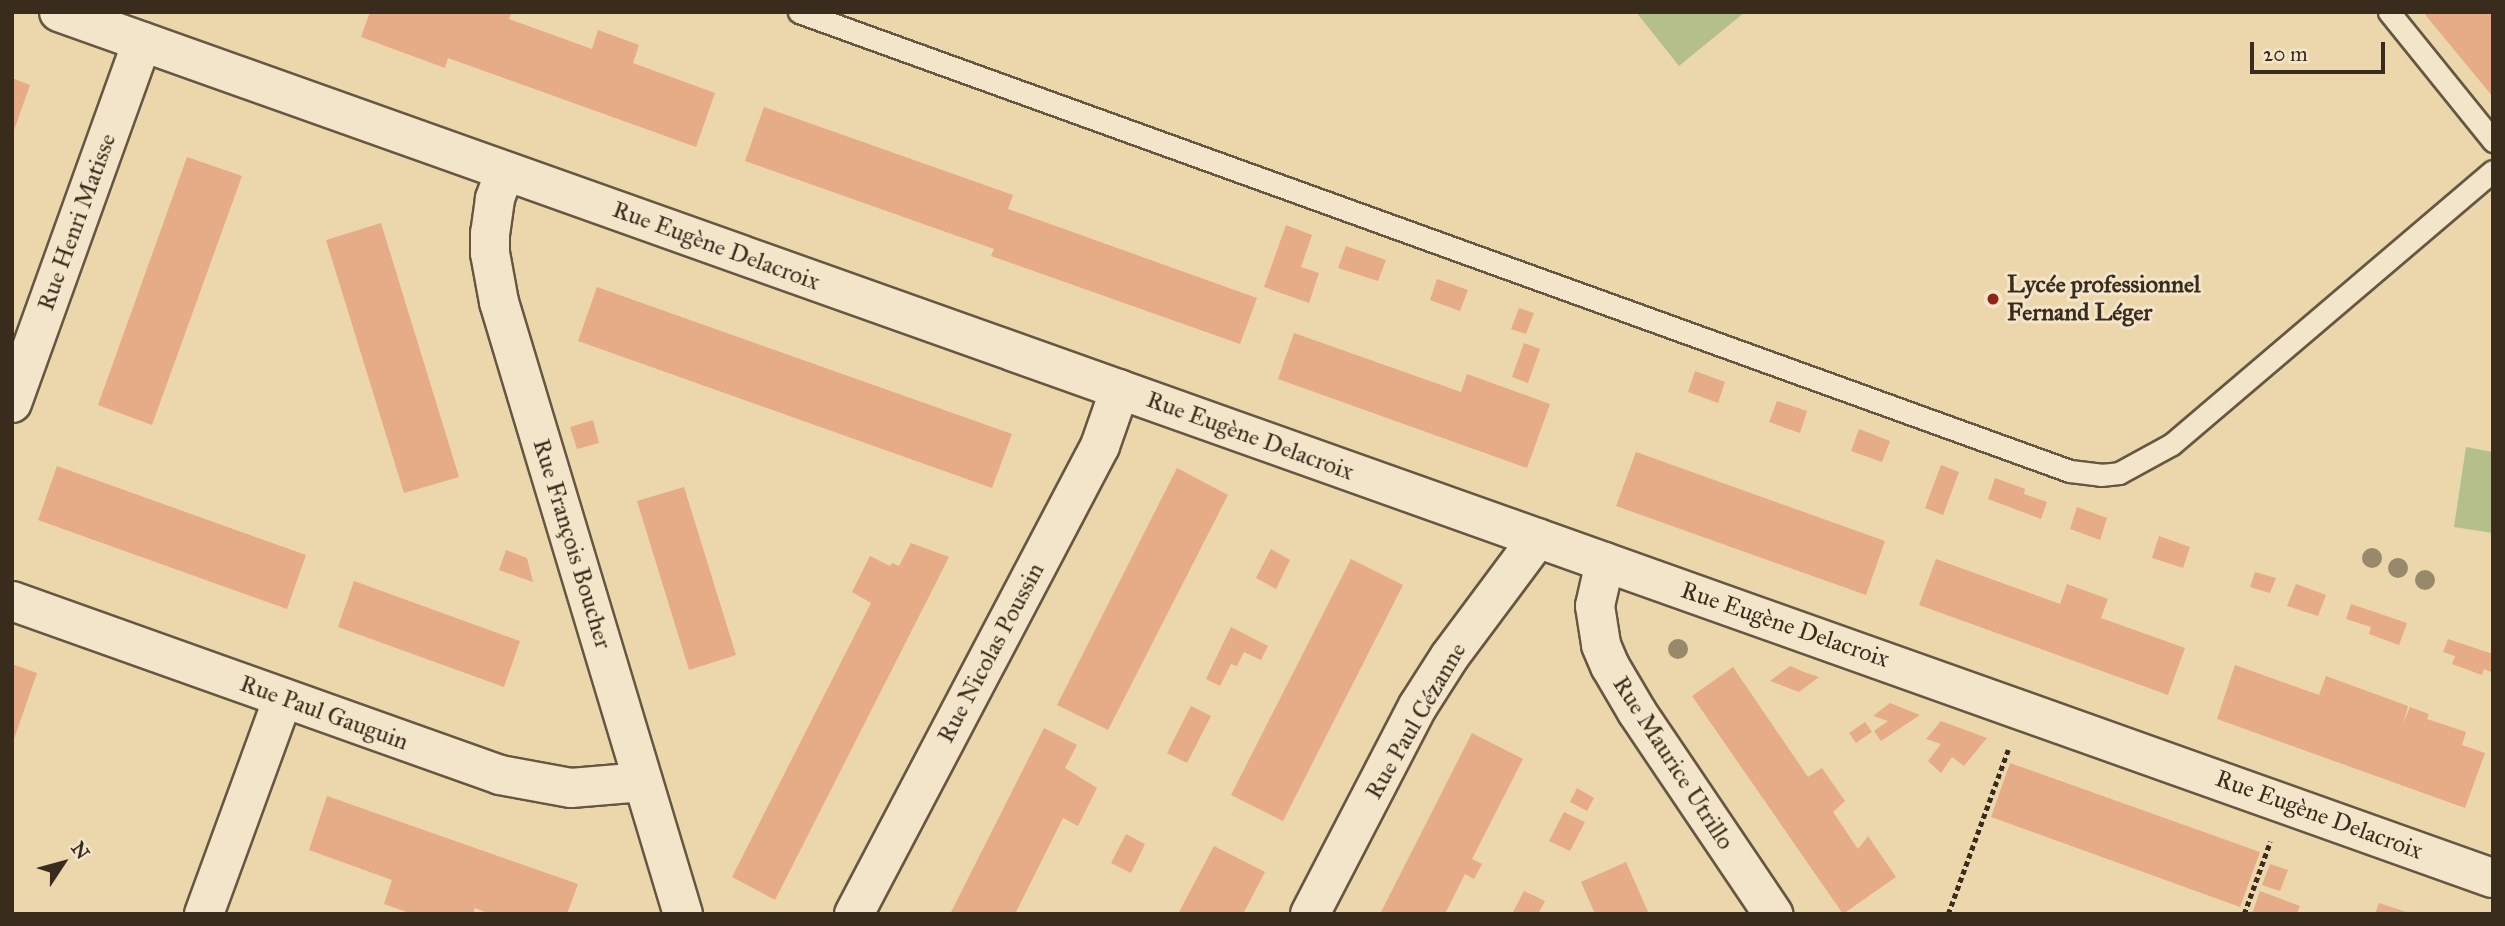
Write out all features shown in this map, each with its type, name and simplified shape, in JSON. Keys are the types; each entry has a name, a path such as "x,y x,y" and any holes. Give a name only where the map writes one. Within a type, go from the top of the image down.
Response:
{"street":[{"name":"Rue Eugène Delacroix","path":"58,12 2493,878"},
{"name":"Rue Henri Matisse","path":"12,402 142,42"},
{"name":"Rue François Boucher","path":"505,171 495,199 490,233 490,253 499,302 683,914"},
{"name":"Rue Nicolas Poussin","path":"854,914 1100,446 1120,390"},
{"name":"Rue Paul Cézanne","path":"1310,914 1418,706 1450,656 1538,538"},
{"name":"Rue Maurice Utrillo","path":"1605,562 1595,606 1601,645 1610,666 1637,712 1773,914"},
{"name":"Rue Paul Gauguin","path":"12,601 524,781 571,788 643,782"},
{"path":"204,914 284,698"},
{"name":"Rue Eugène Delacroix","path":"2442,859 2493,860"}],"lane":[{"path":"799,12 2070,471 2101,475 2119,474 2172,444 2493,171"},
{"path":"2389,12 2493,141"}],"path":[{"path":"1948,914 2023,709"},
{"path":"2244,914 2285,803"}],"green space":[{"path":"1636,12 1745,12 1679,66"},
{"path":"2466,447 2493,452 2493,533 2454,527"}],"building":[{"path":"370,12 512,12 509,19 592,49 598,30 639,45 633,63 715,93 696,147 448,58 445,68 361,37"},
{"path":"2423,12 2493,12 2493,97"},
{"path":"12,78 30,85 13,133 12,133"},
{"path":"764,107 1013,195 1008,209 1257,298 1240,344 991,256 994,249 745,161"},
{"path":"187,157 242,176 152,425 98,405"},
{"path":"381,223 459,477 404,493 326,240"},
{"path":"1286,225 1312,235 1301,267 1319,273 1309,303 1264,287"},
{"path":"1346,246 1386,260 1378,281 1338,268"},
{"path":"1437,279 1468,290 1460,311 1430,300"},
{"path":"597,287 1012,434 992,488 578,341"},
{"path":"1519,308 1534,313 1526,334 1511,329"},
{"path":"1294,333 1461,392 1467,374 1550,404 1527,468 1278,379"},
{"path":"1524,343 1540,349 1528,383 1512,377"},
{"path":"1695,371 1725,382 1718,403 1688,392"},
{"path":"1777,401 1807,411 1800,433 1769,422"},
{"path":"593,420 599,443 577,449 570,427"},
{"path":"1859,429 1890,441 1882,462 1851,451"},
{"path":"1636,452 1885,541 1866,595 1616,506"},
{"path":"1941,465 1959,472 1943,515 1925,508"},
{"path":"57,466 306,555 287,609 38,520"},
{"path":"1177,468 1228,495 1108,730 1057,705"},
{"path":"1995,478 2025,489 2024,494 2047,502 2041,519 1988,499"},
{"path":"684,487 736,655 689,670 637,501"},
{"path":"2077,507 2107,518 2100,540 2070,529"},
{"path":"2159,536 2190,547 2183,568 2152,558"},
{"path":"911,543 949,557 775,900 732,877 871,603 852,592 870,556 890,566 892,563 899,566"},
{"path":"1271,549 1290,560 1276,589 1256,578"},
{"path":"506,550 527,558 533,582 499,570"},
{"path":"1351,559 1403,585 1283,821 1231,795"},
{"path":"1936,559 2060,604 2067,584 2108,599 2101,618 2185,648 2168,695 1919,605"},
{"path":"2255,572 2276,578 2270,593 2250,587"},
{"path":"354,581 520,641 504,687 338,627"},
{"path":"2296,584 2326,595 2318,616 2287,606"},
{"path":"2351,604 2407,623 2399,645 2369,634 2371,627 2346,619"},
{"path":"1231,627 1268,646 1261,660 1244,652 1237,666 1231,664 1220,686 1206,679"},
{"path":"2448,639 2493,654 2493,673 2484,669 2482,675 2452,664 2455,656 2443,652"},
{"path":"12,664 37,673 13,742 12,742"},
{"path":"2235,665 2319,695 2326,676 2408,706 2403,724 2410,707 2429,714 2427,719 2466,732 2462,745 2485,753 2465,808 2217,719"},
{"path":"1790,666 1819,677 1799,692 1770,681"},
{"path":"1733,667 1808,777 1822,768 1845,801 1833,812 1858,849 1868,836 1896,877 1843,914 1692,696"},
{"path":"1890,703 1920,715 1881,741 1874,731 1888,721 1873,716"},
{"path":"1191,706 1211,716 1187,763 1167,753"},
{"path":"1941,721 1987,738 1964,766 1952,757 1941,773 1928,761 1941,744 1926,739"},
{"path":"1865,722 1872,732 1856,743 1849,733"},
{"path":"1044,728 1077,745 1065,768 1097,788 1078,826 1063,818 1015,914 950,914"},
{"path":"1472,733 1523,759 1472,859 1482,864 1474,879 1465,874 1445,914 1380,914"},
{"path":"2010,763 2260,852 2240,907 1991,817"},
{"path":"1577,788 1594,798 1587,811 1570,802"},
{"path":"327,796 578,884 567,914 490,914 475,908 473,914 412,914 384,904 392,880 309,850"},
{"path":"1564,812 1585,822 1570,851 1549,841"},
{"path":"1126,834 1145,844 1131,873 1111,863"},
{"path":"1214,846 1265,872 1244,912 1178,914"},
{"path":"1626,862 1649,914 1595,914 1581,882"},
{"path":"2270,864 2288,870 2280,891 2262,885"},
{"path":"1524,891 1545,901 1538,914 1512,914"},
{"path":"2260,891 2300,906 2297,914 2252,914"},
{"path":"2379,903 2409,913 2409,914 2375,914"}],"place":[{"name":"Lycée professionnel Fernand Léger","path":"1993,299"}]}
